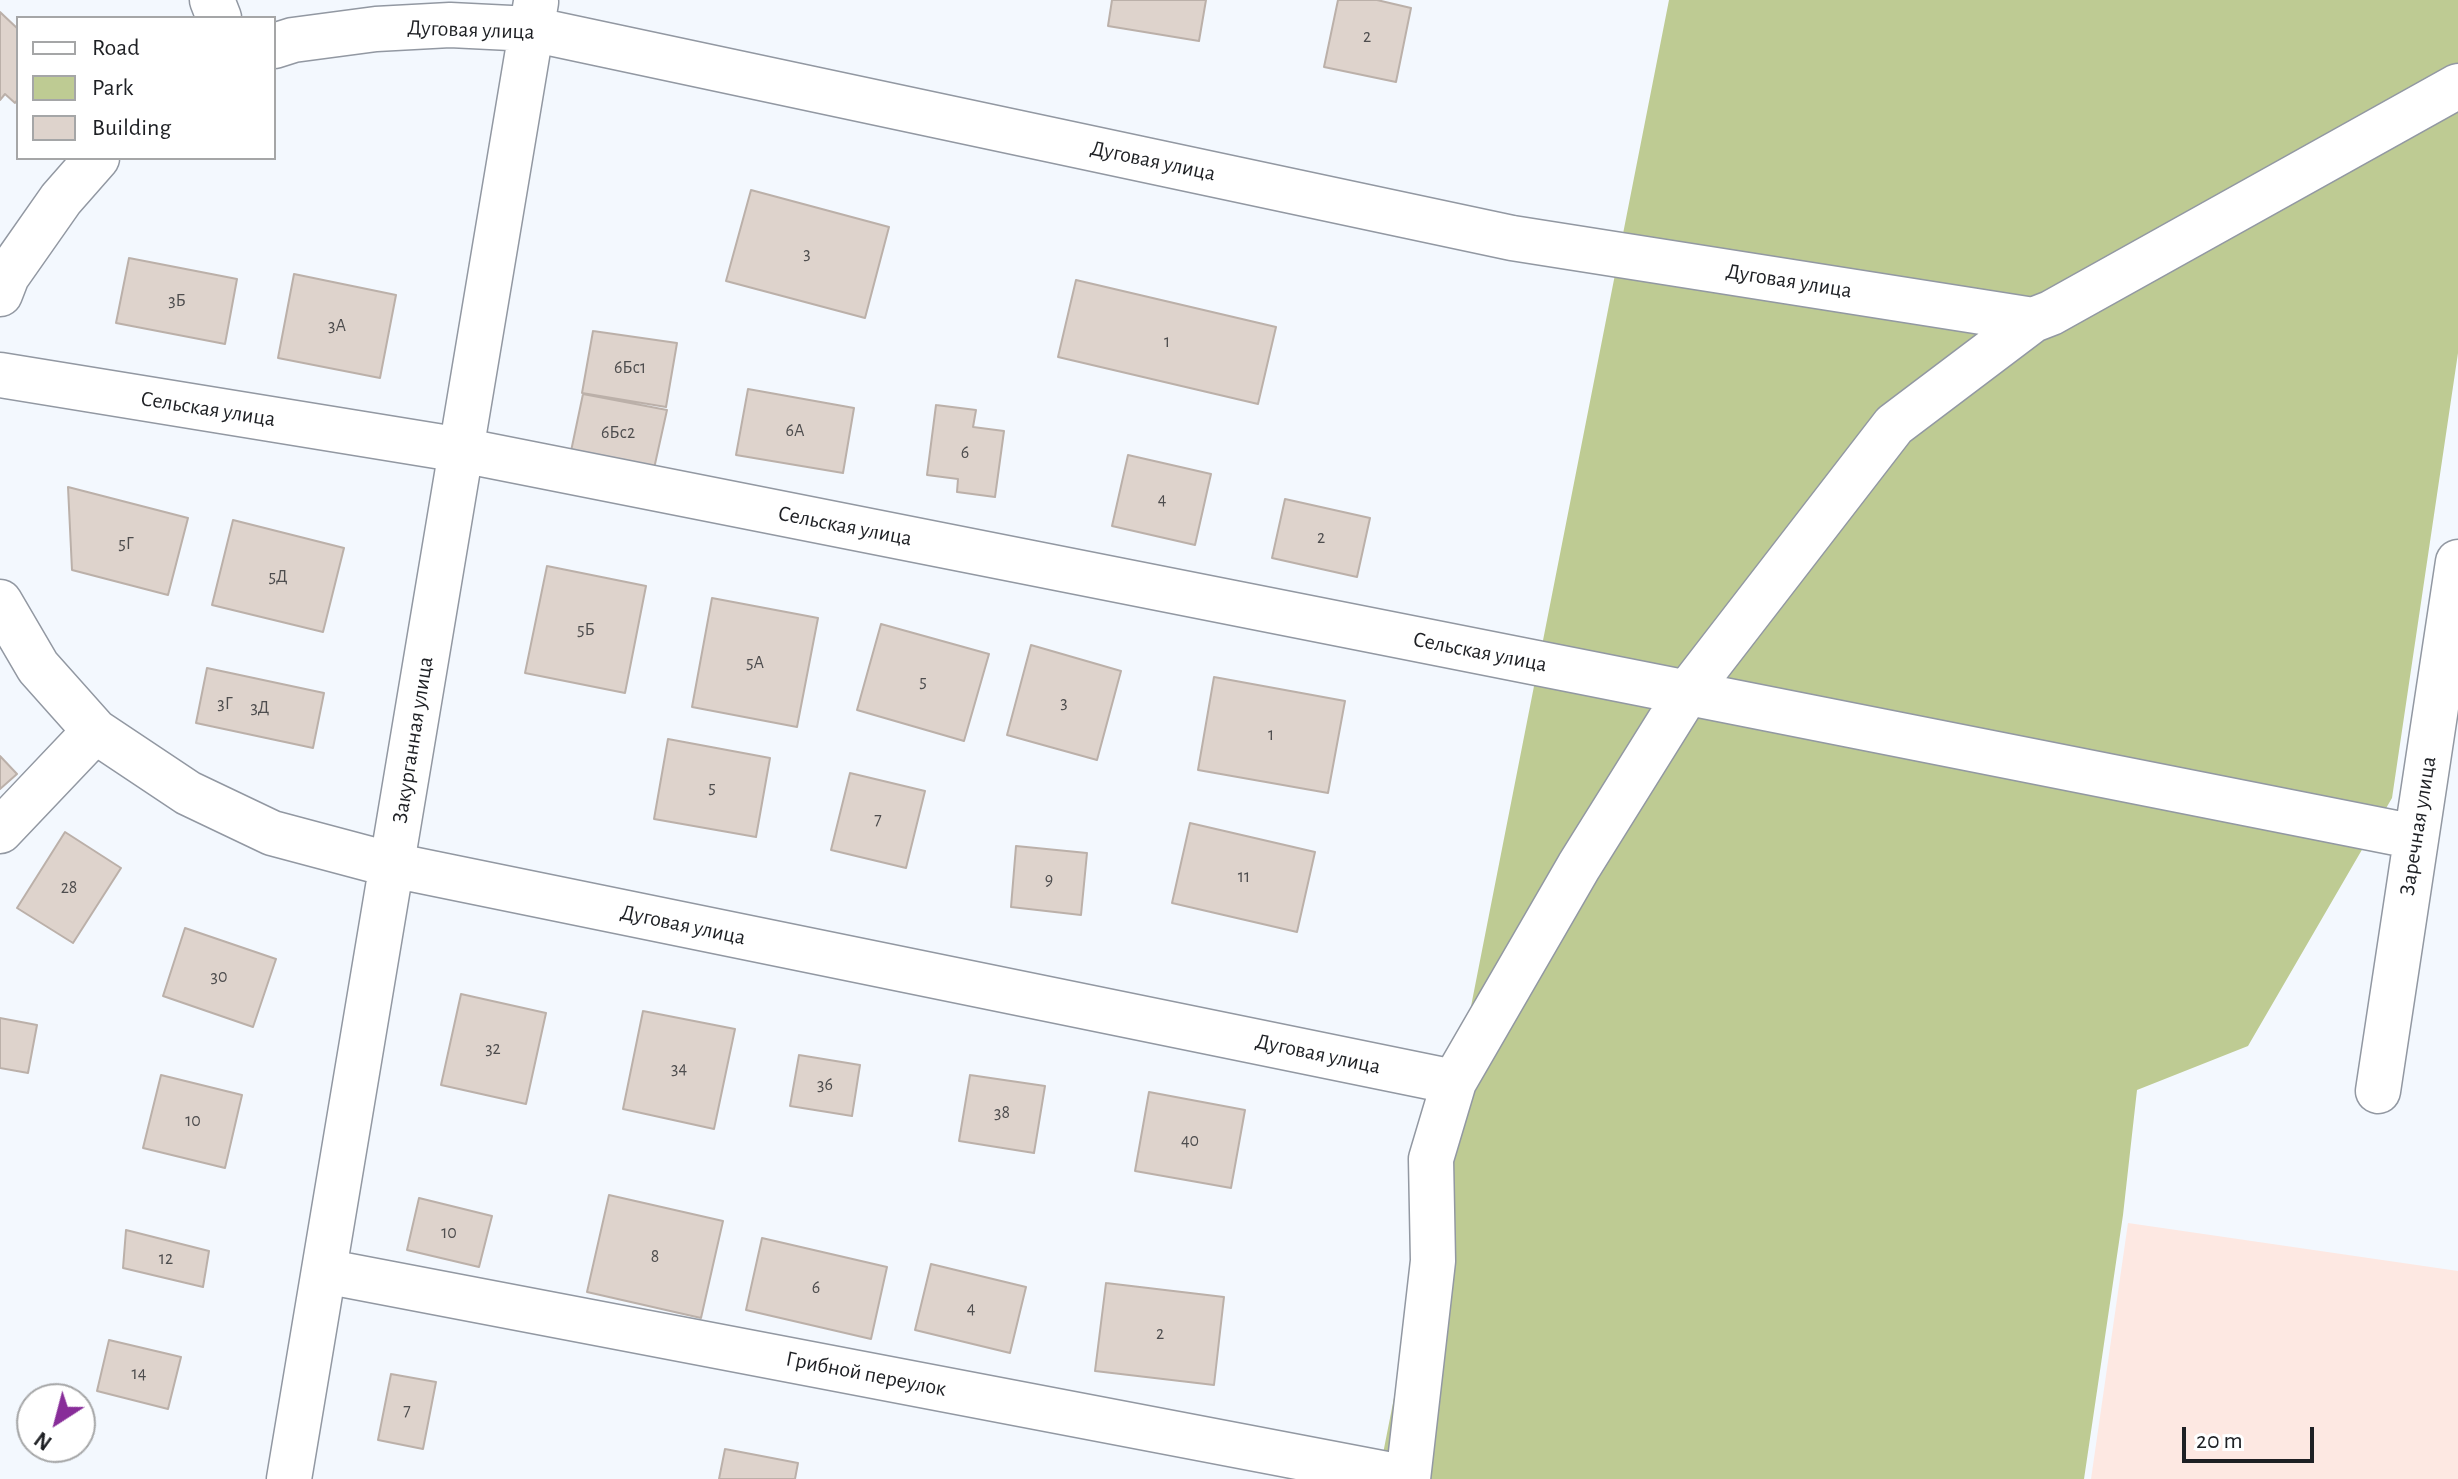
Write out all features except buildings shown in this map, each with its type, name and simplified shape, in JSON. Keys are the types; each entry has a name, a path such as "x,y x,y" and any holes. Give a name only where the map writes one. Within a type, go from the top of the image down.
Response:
{"street":[{"name":"Дуговая улица","path":"276,45 293,40 376,29 450,25 534,14 1512,238 2033,320"},
{"name":"Закурганная улица","path":"289,1479 534,14"},
{"path":"1408,1478 1433,1261 1431,1159 1454,1082 1579,866 1687,693 1894,425 2033,320 2051,313 2458,86"},
{"path":"0,294 7,276 61,199 95,160"},
{"name":"Сельская улица","path":"0,375 461,450 2416,837"},
{"name":"Заречная улица","path":"2378,1091 2458,562"},
{"name":"Дуговая улица","path":"0,602 38,667 95,731 188,793 272,833 392,865 1454,1082"},
{"path":"0,831 95,731"},
{"name":"Грибной переулок","path":"324,1271 1408,1478"}],"shaded area":[{"path":"2128,1223 2458,1271 2458,1479 2091,1479"}],"green space":[{"path":"1669,0 2458,0 2458,353 2392,798 2248,1046 2137,1090 2123,1215 2084,1479 1378,1479"}]}
